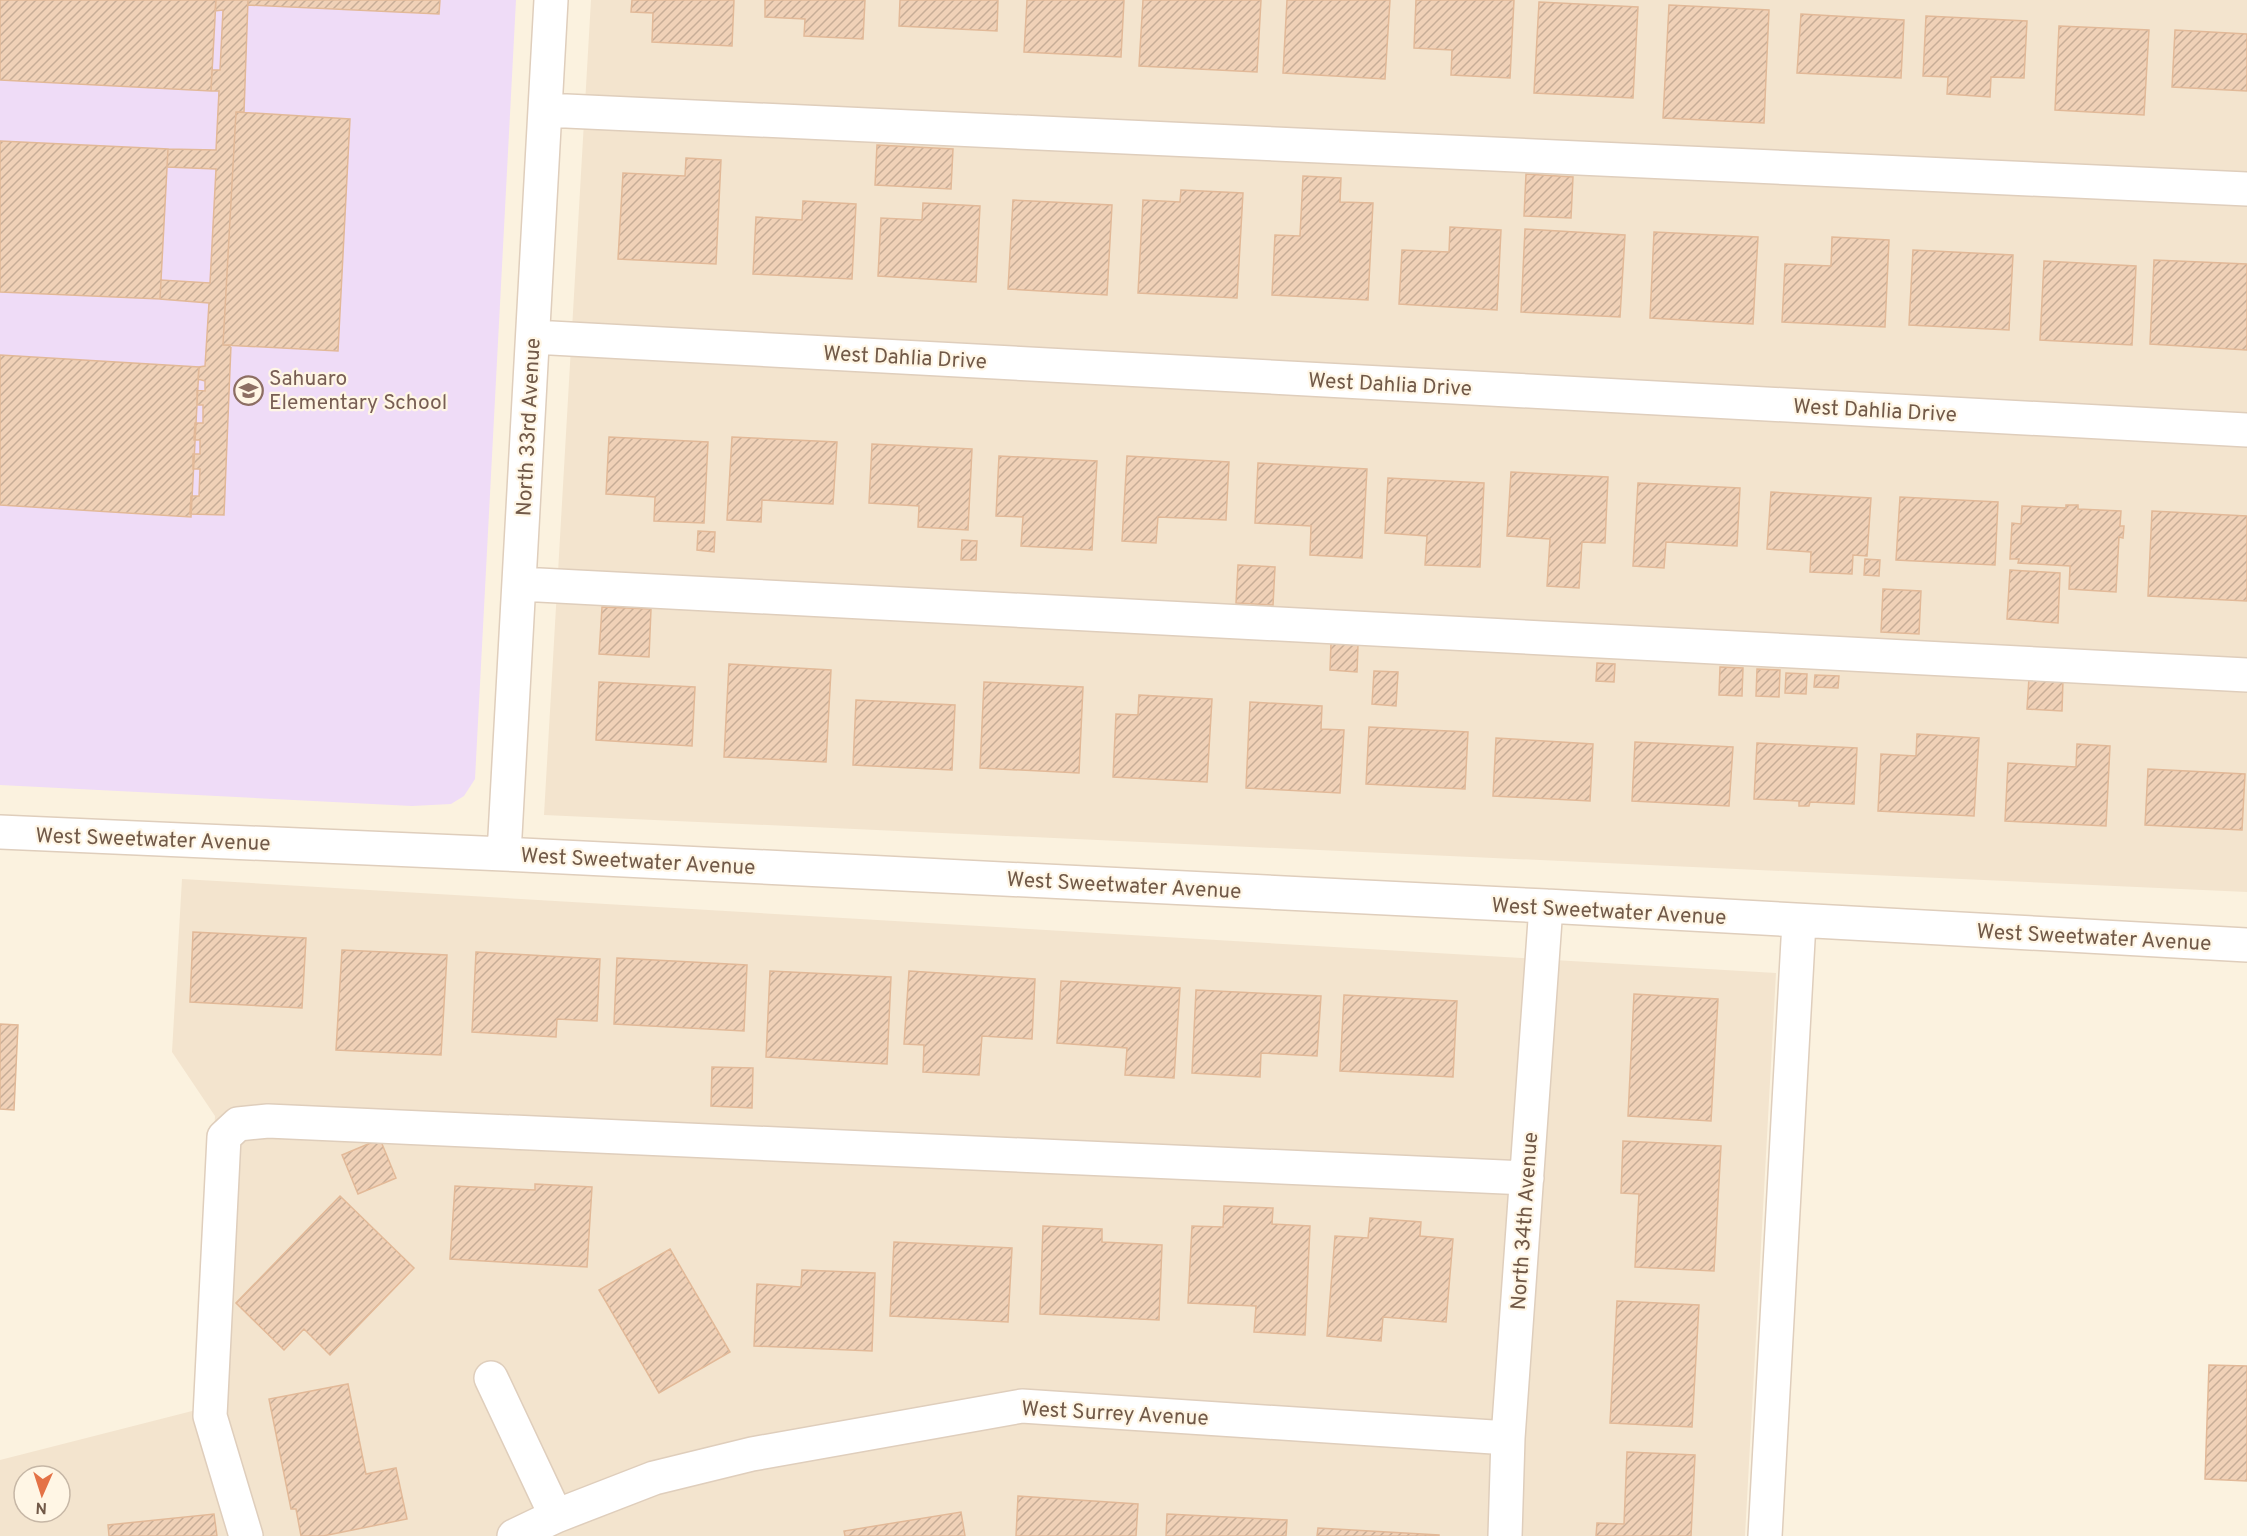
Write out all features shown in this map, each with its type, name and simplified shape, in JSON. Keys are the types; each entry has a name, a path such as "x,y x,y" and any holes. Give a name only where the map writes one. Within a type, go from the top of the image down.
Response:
{"street":[{"name":"North 33rd Avenue","path":"504,854 551,0"},
{"path":"545,110 2247,189"},
{"name":"West Dahlia Drive","path":"533,337 2247,430"},
{"path":"520,584 2247,675"},
{"name":"West Sweetwater Avenue","path":"0,832 504,854 1546,906 1799,922 2247,945"},
{"name":"North 34th Avenue","path":"1505,1536 1508,1438 1546,906"},
{"path":"1766,1536 1799,922"},
{"path":"246,1536 210,1416 224,1137 238,1124 268,1121 1527,1178"},
{"path":"490,1378 556,1516"},
{"name":"West Surrey Avenue","path":"514,1536 556,1516 654,1478 752,1454 1022,1406 1508,1438"}],"shaded area":[{"name":"Sahuaro Elementary School","path":"0,0 516,0 475,779 464,796 451,804 412,806 0,785"},
{"path":"591,0 2247,0 2247,892 544,815"},
{"path":"182,879 1776,973 1745,1536 0,1536 0,1460 200,1409 215,1116 172,1052"}],"building":[{"path":"0,0 216,0 211,91 0,80"},
{"path":"216,0 248,0 244,112 236,112 223,345 231,345 224,515 190,514 191,496 199,496 200,469 193,469 193,454 200,454 200,440 194,440 195,423 203,423 203,405 197,405 197,390 205,391 205,381 198,379 199,367 205,366 209,303 160,299 161,280 210,283 216,169 167,167 168,149 216,150 219,91 211,91 212,70 220,70 223,10 215,11"},
{"path":"248,0 440,0 439,14 248,5"},
{"path":"632,0 734,0 732,46 652,42 653,13 631,12"},
{"path":"765,0 865,0 863,39 804,36 805,19 765,17"},
{"path":"900,0 998,0 997,31 899,26"},
{"path":"1027,0 1124,0 1121,57 1024,52"},
{"path":"1143,0 1261,0 1257,72 1139,66"},
{"path":"1287,0 1390,0 1385,79 1283,73"},
{"path":"1416,0 1514,0 1510,78 1451,75 1452,50 1414,48"},
{"path":"1539,2 1638,7 1633,98 1534,93"},
{"path":"1669,5 1769,10 1764,123 1663,118"},
{"path":"1801,14 1904,20 1901,78 1797,73"},
{"path":"1926,16 2027,21 2024,78 1991,77 1990,97 1947,94 1948,77 1923,76"},
{"path":"2059,26 2149,30 2144,115 2055,110"},
{"path":"2175,30 2247,34 2247,91 2172,87"},
{"path":"236,112 350,119 338,351 223,345"},
{"path":"0,141 168,149 160,299 0,292"},
{"path":"877,145 953,149 951,189 875,185"},
{"path":"686,158 721,160 716,264 618,259 623,173 685,176"},
{"path":"1526,174 1573,177 1571,218 1524,216"},
{"path":"1303,176 1341,178 1340,202 1373,203 1368,300 1272,295 1275,235 1300,236"},
{"path":"1181,190 1243,193 1237,298 1138,293 1143,200 1180,202"},
{"path":"1013,200 1112,205 1107,295 1008,289"},
{"path":"803,201 856,204 852,279 753,274 756,217 802,220"},
{"path":"923,203 980,206 976,282 878,276 881,218 922,220"},
{"path":"1450,227 1501,230 1497,310 1399,304 1402,250 1449,252"},
{"path":"1525,229 1625,235 1620,317 1521,312"},
{"path":"1654,232 1758,237 1753,324 1650,318"},
{"path":"1832,237 1889,240 1885,327 1782,322 1785,264 1831,266"},
{"path":"1913,250 2013,255 2009,330 1909,325"},
{"path":"2154,260 2247,264 2247,350 2150,344"},
{"path":"2044,261 2136,266 2132,345 2040,340"},
{"path":"0,355 199,367 191,517 0,505"},
{"path":"609,437 708,442 704,523 654,521 655,497 606,494"},
{"path":"732,437 837,442 833,504 762,500 761,522 727,520"},
{"path":"872,444 972,449 968,530 918,527 919,506 869,503"},
{"path":"999,456 1097,461 1092,550 1021,546 1023,517 996,516"},
{"path":"1127,456 1229,462 1226,520 1158,517 1156,543 1122,541"},
{"path":"1258,463 1367,469 1362,558 1310,555 1311,526 1255,523"},
{"path":"1511,472 1608,477 1605,543 1582,542 1579,588 1547,586 1550,539 1507,536"},
{"path":"1388,478 1484,483 1480,567 1425,565 1427,536 1385,533"},
{"path":"1638,483 1740,488 1737,546 1666,542 1664,568 1633,566"},
{"path":"1771,492 1871,498 1867,556 1853,555 1852,574 1810,572 1811,552 1767,549"},
{"path":"1900,497 1998,502 1995,565 1896,560"},
{"path":"2066,505 2078,505 2078,509 2121,511 2120,526 2124,526 2123,538 2119,537 2116,592 2069,589 2070,566 2018,563 2019,559 2010,559 2012,523 2021,524 2022,506 2066,508"},
{"path":"2152,511 2247,516 2247,601 2148,596"},
{"path":"698,531 715,532 714,552 697,550"},
{"path":"962,540 977,541 976,560 961,560"},
{"path":"1865,559 1880,560 1879,576 1864,575"},
{"path":"1238,565 1275,567 1273,605 1236,603"},
{"path":"2010,570 2060,573 2058,623 2007,619"},
{"path":"1883,589 1921,591 1919,634 1881,632"},
{"path":"602,607 651,609 649,657 599,654"},
{"path":"1331,643 1358,645 1357,672 1330,670"},
{"path":"1597,663 1615,664 1614,682 1596,681"},
{"path":"729,664 831,670 826,762 724,757"},
{"path":"1720,667 1743,668 1742,696 1719,695"},
{"path":"1757,669 1780,670 1779,697 1756,696"},
{"path":"1374,671 1398,672 1396,706 1372,704"},
{"path":"1786,673 1807,674 1806,694 1785,693"},
{"path":"1815,675 1839,676 1838,688 1814,687"},
{"path":"2029,678 2063,680 2062,711 2027,709"},
{"path":"599,682 695,687 692,746 596,740"},
{"path":"984,682 1083,687 1079,773 980,768"},
{"path":"1139,695 1212,699 1207,782 1113,777 1116,714 1138,715"},
{"path":"856,700 955,705 952,770 853,765"},
{"path":"1250,702 1322,706 1321,729 1344,730 1340,793 1246,788"},
{"path":"1369,727 1468,732 1465,789 1366,784"},
{"path":"1917,734 1979,738 1974,816 1878,811 1881,754 1916,756"},
{"path":"1496,738 1593,744 1590,801 1493,796"},
{"path":"1635,742 1733,747 1729,806 1632,801"},
{"path":"1757,743 1857,748 1854,804 1810,802 1809,806 1799,806 1799,801 1754,799"},
{"path":"2077,744 2110,746 2106,826 2005,821 2008,763 2076,767"},
{"path":"2148,769 2245,774 2242,830 2145,825"},
{"path":"193,932 306,938 302,1008 190,1002"},
{"path":"342,950 447,955 441,1055 336,1050"},
{"path":"476,952 600,959 597,1021 557,1019 556,1037 472,1032"},
{"path":"617,958 747,965 744,1031 614,1024"},
{"path":"770,971 891,977 887,1064 766,1057"},
{"path":"909,971 1035,979 1032,1039 982,1036 979,1075 923,1072 924,1045 904,1044"},
{"path":"1061,981 1180,988 1174,1078 1125,1075 1127,1048 1057,1043"},
{"path":"1196,990 1321,996 1317,1056 1261,1053 1260,1077 1192,1073"},
{"path":"1634,994 1718,999 1711,1121 1628,1116"},
{"path":"1344,995 1457,1001 1453,1077 1340,1071"},
{"path":"0,1024 18,1025 14,1110 0,1109"},
{"path":"712,1067 753,1068 752,1108 711,1106"},
{"path":"380,1139 396,1178 358,1194 342,1155"},
{"path":"1623,1141 1721,1146 1714,1271 1635,1267 1639,1194 1621,1193"},
{"path":"535,1184 592,1187 587,1267 450,1259 455,1186 535,1190"},
{"path":"340,1196 414,1268 330,1355 304,1329 284,1350 236,1303"},
{"path":"1224,1206 1273,1208 1272,1224 1310,1226 1305,1335 1254,1332 1256,1306 1188,1303 1192,1226 1223,1227"},
{"path":"1370,1218 1421,1222 1420,1236 1453,1239 1446,1322 1383,1317 1381,1341 1327,1336 1335,1236 1368,1238"},
{"path":"1043,1226 1102,1229 1102,1242 1162,1245 1159,1320 1040,1314"},
{"path":"894,1242 1012,1248 1008,1322 890,1316"},
{"path":"670,1249 730,1352 659,1393 599,1290"},
{"path":"802,1270 875,1273 872,1351 754,1346 757,1284 801,1287"},
{"path":"1617,1301 1699,1305 1692,1427 1610,1423"},
{"path":"2209,1365 2247,1366 2247,1481 2205,1479"},
{"path":"348,1384 366,1474 396,1468 407,1519 323,1536 301,1536 296,1509 291,1509 269,1399"},
{"path":"1627,1452 1695,1455 1691,1536 1596,1536 1597,1523 1624,1524"},
{"path":"1018,1496 1138,1504 1136,1536 1016,1536"},
{"path":"961,1512 965,1536 845,1536 844,1531"},
{"path":"214,1514 217,1536 109,1536 108,1525"},
{"path":"1167,1514 1287,1520 1286,1536 1166,1536"},
{"path":"1318,1528 1439,1535 1439,1536 1317,1536"}],"place":[{"name":"Sahuaro Elementary School","path":"248,390"}]}
